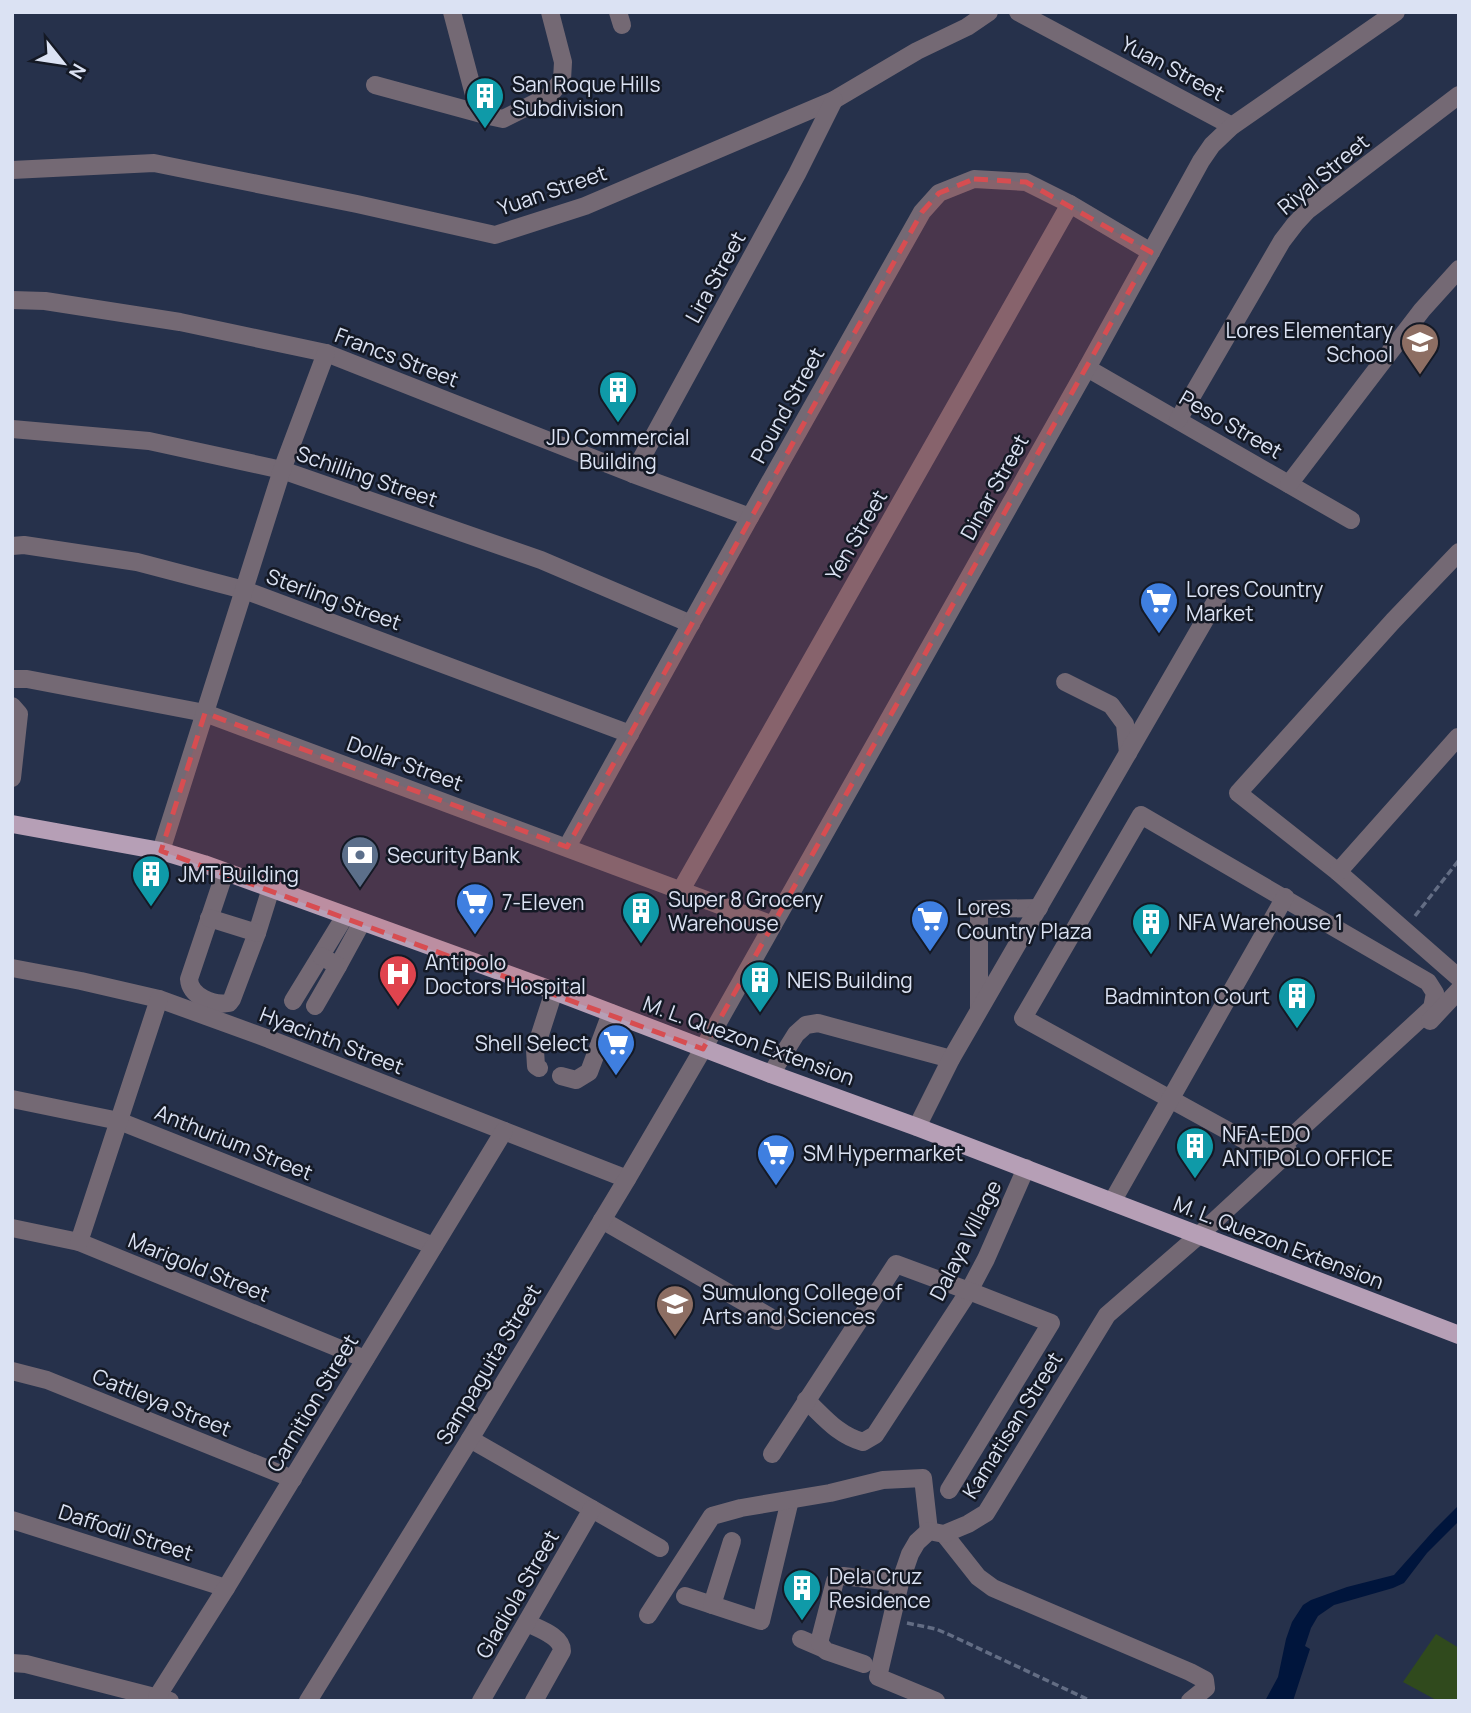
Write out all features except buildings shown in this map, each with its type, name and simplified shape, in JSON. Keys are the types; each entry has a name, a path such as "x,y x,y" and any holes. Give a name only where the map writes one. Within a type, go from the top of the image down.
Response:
{"main road":[{"name":"M. L. Quezon Extension","path":"12,824 161,851 204,864 917,1127 1459,1335"}],"street":[{"path":"452,12 477,106 489,116"},
{"path":"375,85 503,118 549,96 562,80 563,62 550,12"},
{"name":"Yuan Street","path":"12,170 155,163 495,235 584,206 834,100 917,51 967,27 989,12"},
{"name":"Yuan Street","path":"1018,12 1232,126"},
{"name":"Dinar Street","path":"704,1049 1152,253 1201,161 1212,145 1232,126 1396,12"},
{"name":"Riyal Street","path":"1178,420 1282,241 1295,224 1308,210 1459,95"},
{"name":"Lira Street","path":"633,474 797,174 834,100"},
{"name":"Pound Street","path":"567,847 922,212 939,193 974,179 1026,182 1070,204 1152,253"},
{"name":"Yen Street","path":"681,890 1070,204"},
{"path":"1289,484 1422,310 1459,268"},
{"name":"Francs Street","path":"12,300 45,301 180,322 326,353 633,474 750,517"},
{"path":"161,851 282,470 326,353"},
{"name":"Peso Street","path":"1087,368 1351,520"},
{"name":"Schilling Street","path":"12,429 149,441 282,470 541,560 691,624"},
{"name":"Sterling Street","path":"12,546 24,545 137,562 244,590 629,734"},
{"path":"1459,552 1238,793 1338,872 1459,978"},
{"path":"917,1127 979,1009 1217,599"},
{"name":"Dollar Street","path":"12,678 205,713 773,925"},
{"path":"1065,682 1111,705 1125,724 1128,753"},
{"path":"12,706 19,714 12,778"},
{"path":"1338,872 1458,737"},
{"path":"1141,815 1285,897 1429,982 1435,993 1432,1008 1272,1155 1023,1018 1141,815"},
{"path":"225,872 189,979 189,987 195,994 211,1001 223,1004 232,999 271,888"},
{"path":"1112,1202 1285,897"},
{"path":"979,1009 979,909 1040,908"},
{"path":"209,918 257,933"},
{"path":"293,1001 321,956 354,919"},
{"path":"315,1006 338,966 354,919"},
{"path":"321,956 338,966"},
{"name":"Hyacinth Street","path":"12,968 159,999 627,1179"},
{"name":"Kamatisan Street","path":"936,1701 878,1676 900,1583 917,1542 937,1532 968,1524 986,1513 1107,1315 1198,1236 1434,1018 1459,990"},
{"path":"539,1068 536,1066 535,1050 554,992"},
{"path":"79,1242 159,999"},
{"path":"561,1076 576,1080 589,1072 611,1013"},
{"path":"771,1074 796,1034 806,1025 818,1023 951,1059"},
{"name":"Sampaguita Street","path":"308,1701 470,1439 704,1049"},
{"name":"Anthurium Street","path":"12,1100 119,1121 434,1246"},
{"name":"Carnition Street","path":"163,1699 226,1588 504,1131"},
{"name":"Dalaya Village","path":"806,1401 848,1438 863,1442 875,1435 969,1291 1026,1168"},
{"path":"602,1220 777,1321"},
{"name":"Marigold Street","path":"12,1228 79,1242 365,1359"},
{"path":"772,1454 896,1265 1051,1323 949,1490"},
{"name":"Cattleya Street","path":"12,1371 47,1380 293,1479"},
{"path":"470,1439 660,1548"},
{"path":"648,1615 712,1516 883,1480 923,1478 937,1532 978,1577 993,1588 1205,1680 1206,1688 1190,1701"},
{"path":"685,1597 761,1621 790,1500"},
{"name":"Gladiola Street","path":"481,1701 592,1509"},
{"name":"Daffodil Street","path":"12,1520 226,1588"},
{"path":"712,1605 732,1541"},
{"path":"822,1648 820,1639 833,1586 838,1577 900,1583"},
{"path":"527,1623 558,1640 562,1645 562,1651 534,1701"},
{"path":"801,1639 864,1664"},
{"path":"12,1663 26,1664 163,1699"}],"path":[{"path":"1404,931 1459,860"},
{"path":"892,1620 936,1629 1091,1701"}],"highlighted area":[{"path":"974,179 1026,182 1151,252 703,1049 161,851 205,713 567,847 922,212 939,193"}],"green space":[{"path":"1436,1634 1459,1648 1459,1701 1438,1701 1403,1682"}],"water":[{"path":"1459,1505 1459,1521 1427,1553 1404,1583 1334,1605 1318,1616 1305,1646 1310,1649 1293,1701 1265,1701 1278,1677 1292,1622 1303,1605 1347,1587 1394,1575"}],"place":[{"name":"San Roque Hills Subdivision","path":"485,130"},
{"name":"Lores Elementary School","path":"1420,376"},
{"name":"JD Commercial Building","path":"618,424"},
{"name":"Lores Country Market","path":"1159,635"},
{"name":"Security Bank","path":"360,889"},
{"name":"JMT Building","path":"151,908"},
{"name":"7-Eleven","path":"475,936"},
{"name":"Super 8 Grocery Warehouse","path":"641,945"},
{"name":"Lores Country Plaza","path":"930,953"},
{"name":"NFA Warehouse 1","path":"1151,956"},
{"name":"Antipolo Doctors Hospital","path":"398,1008"},
{"name":"NEIS Building","path":"760,1014"},
{"name":"Badminton Court","path":"1297,1030"},
{"name":"Shell Select","path":"616,1077"},
{"name":"NFA-EDO ANTIPOLO OFFICE","path":"1195,1180"},
{"name":"SM Hypermarket","path":"776,1187"},
{"name":"Sumulong College of Arts and Sciences","path":"675,1338"},
{"name":"Dela Cruz Residence","path":"802,1622"}]}
